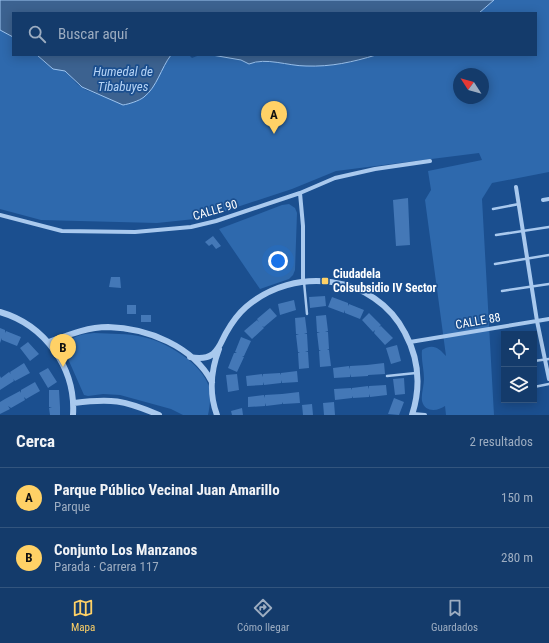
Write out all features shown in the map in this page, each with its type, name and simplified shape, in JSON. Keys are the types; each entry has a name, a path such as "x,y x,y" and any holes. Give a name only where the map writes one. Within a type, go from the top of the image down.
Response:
{"street":[{"name":"CALLE 90","path":"0,216 62,230 135,232 191,228 300,193 335,178 375,169 430,162"},
{"path":"516,187 537,320 549,379"},
{"path":"300,193 303,226 303,281"},
{"path":"542,200 549,199"},
{"path":"216,414 212,382 214,364 226,333 235,320 254,301 272,290 303,281 330,281 355,288 378,301 404,330 410,342 418,372 416,400 413,414 425,415"},
{"path":"0,312 31,326 49,342 66,372 74,403 73,415"},
{"name":"CALLE 88","path":"410,342 549,319"},
{"path":"49,342 77,331 107,327 137,330 160,338 190,357 203,368 212,382"},
{"path":"190,357 206,357 219,348"},
{"path":"74,403 102,400 119,401 159,415"}],"lane":[{"path":"493,209 519,204"},
{"path":"496,235 549,227"},
{"path":"495,264 549,255"},
{"path":"303,281 307,314"},
{"path":"502,291 549,284"},
{"path":"537,361 549,358"},
{"path":"387,376 418,372"},
{"path":"537,386 549,384"}],"shaded area":[{"path":"494,0 549,0 549,172 492,183 482,199 494,415 446,415 445,406 432,410 426,408 422,401 424,379 422,350 429,347 436,347 446,356 425,200 431,190 428,171 482,160 479,153 336,171 292,189 204,218 157,223 41,220 0,209 0,30 12,36 12,56 38,56 53,68 65,71 77,84 86,90 128,104 139,100 170,56 190,56 192,58 197,56 222,56 242,60 247,63 266,61 315,66 341,64 373,56 537,56 537,12 480,12"},
{"path":"289,204 295,208 297,213 295,270 289,279 260,289 219,229 282,205"},
{"path":"94,333 125,334 143,337 161,343 180,353 203,374 209,386 210,403 208,415 183,415 171,409 120,395 84,395 65,352 64,345 71,339 78,336"}],"water":[{"path":"0,0 494,0 480,12 12,12 12,36 0,30"},
{"name":"Humedal de Tibabuyes","path":"38,56 170,56 156,83 148,93 139,100 123,105 82,87 65,71 53,69"},
{"path":"218,56 373,56 342,64 324,66 299,66 263,61 249,64 241,60"}],"building":[{"path":"408,198 410,245 396,246 393,200"},
{"path":"213,236 221,246 216,249 212,244 209,246 205,242"},
{"path":"111,277 120,277 121,288 109,287"},
{"path":"325,296 326,306 310,308 309,297"},
{"path":"332,297 348,303 348,306 349,304 364,310 360,319 345,313 345,310 344,313 328,307"},
{"path":"294,300 296,310 280,315 278,304"},
{"path":"127,305 136,305 136,314 127,314"},
{"path":"270,308 277,316 264,327 262,326 264,328 252,339 244,331 257,320 259,322 257,319"},
{"path":"369,313 381,325 379,327 381,326 393,338 385,345 374,333 375,330 373,332 362,320"},
{"path":"141,315 151,315 151,322 141,322"},
{"path":"326,315 328,331 325,332 328,332 329,349 327,349 329,350 331,366 320,367 319,351 321,350 319,350 317,333 320,333 317,332 316,316"},
{"path":"305,317 307,333 304,334 307,334 308,351 305,351 308,352 309,368 299,369 298,353 300,352 298,352 296,335 299,334 296,334 295,318"},
{"path":"0,328 5,330 5,333 6,331 21,337 17,346 2,340 2,338 0,343"},
{"path":"241,337 251,341 244,356 242,356 244,357 237,372 228,368 234,353 237,353 235,352"},
{"path":"28,342 39,354 30,361 20,348"},
{"path":"397,345 401,361 391,364 386,348"},
{"path":"24,363 30,373 15,381 13,379 14,381 0,390 0,376 1,378 9,372 11,374 10,372"},
{"path":"384,363 385,374 351,377 350,374 350,377 334,378 333,368 349,366 350,369 350,366"},
{"path":"48,368 57,382 48,388 39,373"},
{"path":"297,371 298,382 282,383 281,380 281,383 264,385 263,382 263,385 247,386 246,376 262,374 263,377 263,374 280,373 280,375 281,373"},
{"path":"237,374 239,390 228,392 226,375"},
{"path":"404,378 405,394 395,395 393,379"},
{"path":"35,382 40,391 26,399 24,397 25,400 11,408 8,406 10,409 0,414 0,402 20,391 21,393 21,390"},
{"path":"386,385 387,395 370,397 369,394 369,397 353,398 352,396 352,398 335,400 334,389 351,388 352,390 352,388 368,386 369,389 369,386"},
{"path":"49,390 59,390 60,415 50,415 49,408 52,407 49,407"},
{"path":"299,392 300,403 283,404 283,402 282,404 266,406 266,403 265,406 248,407 248,397 264,395 265,398 265,395"},
{"path":"394,398 404,402 399,415 388,414"},
{"path":"334,402 335,415 324,415 323,403"},
{"path":"312,404 313,415 303,415 302,405"},
{"path":"242,408 243,415 232,415 231,411"}],"place":[{"name":"Parque Público Vecinal Juan Amarillo","path":"274,134"},
{"name":"Ciudadela Colsubsidio IV Sector","path":"325,281"},
{"name":"Conjunto Los Manzanos","path":"63,367"}]}
